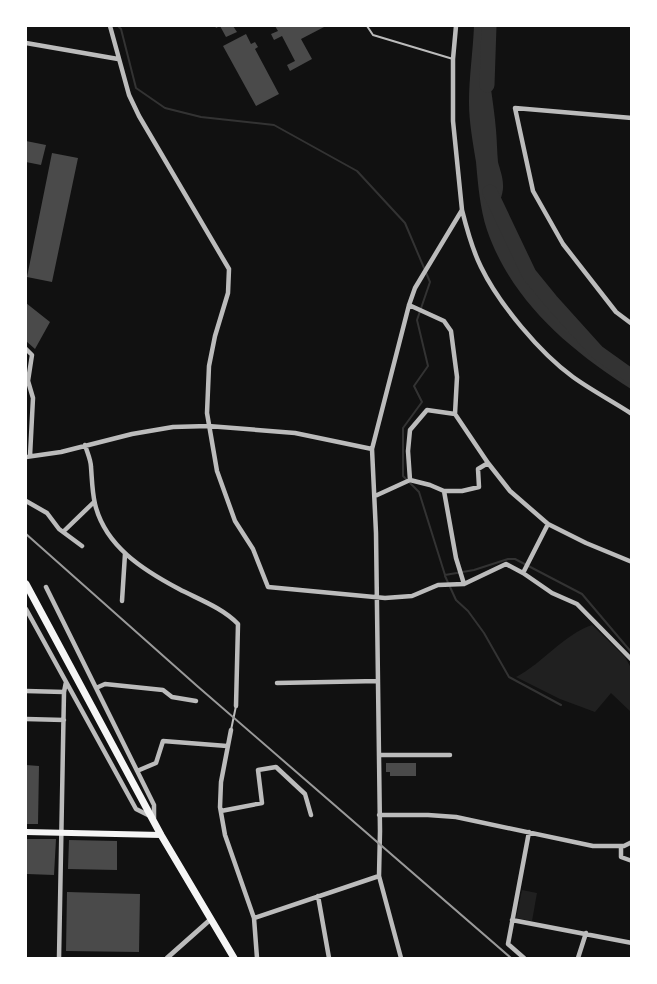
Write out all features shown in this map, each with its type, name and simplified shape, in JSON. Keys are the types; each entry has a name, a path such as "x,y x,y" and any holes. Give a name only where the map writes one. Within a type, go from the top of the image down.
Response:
{"main road":[{"path":"26,584 154,818 161,835 234,958"},
{"path":"26,832 161,835"}],"street":[{"path":"110,26 129,95 139,116 229,269 228,293 209,366 208,426 217,471 235,521 253,549 268,587 385,598 412,596 438,585 464,584 506,564 552,593 577,604 632,660"},
{"path":"456,26 453,59 453,122 462,210 481,268 510,312 553,361 574,378 632,414"},
{"path":"26,43 118,59"},
{"path":"632,118 515,108 534,191 563,244 616,312 632,324"},
{"path":"401,958 379,876 375,496 372,449 415,288 462,210"},
{"path":"409,305 444,321 451,331 457,377 455,414 510,491 548,524 632,562"},
{"path":"26,349 32,355 28,389 33,415 28,457 173,427 208,426 295,433 372,449"},
{"path":"410,480 408,451 410,430 427,410 455,414"},
{"path":"85,445 91,465 94,502 104,528 125,554 172,585 231,616 238,624 236,706"},
{"path":"375,496 410,480 444,491 462,491 479,487 478,469 488,463"},
{"path":"444,491 456,558 464,584"},
{"path":"26,501 47,513 63,532 82,546"},
{"path":"63,532 94,502"},
{"path":"523,573 548,524"},
{"path":"122,601 125,554"},
{"path":"26,609 136,809 154,818 154,805 45,586"},
{"path":"278,683 378,681"},
{"path":"59,958 66,682"},
{"path":"96,688 105,684 163,690 171,697 196,701"},
{"path":"26,691 64,692"},
{"path":"26,719 64,720"},
{"path":"231,730 221,782 221,811 225,835 255,918 257,958"},
{"path":"137,771 156,764 163,741 227,746"},
{"path":"379,755 450,754"},
{"path":"221,811 262,803 258,771 276,767 304,794 311,815"},
{"path":"379,815 428,815 456,818 593,846 621,846 632,842"},
{"path":"524,958 508,944 529,832"},
{"path":"621,846 621,857 632,861"},
{"path":"255,918 379,876"},
{"path":"318,896 329,958"},
{"path":"167,958 211,919"},
{"path":"512,920 632,943"},
{"path":"578,958 586,933"}],"lane":[{"path":"367,26 373,35 453,59"},
{"path":"231,730 236,706"}],"shaded area":[{"path":"474,26 491,26 488,53 498,162 503,182 497,216 502,233 524,274 549,307 579,335 631,372 631,389 586,358 546,322 511,280 498,256 483,214 470,125 469,93"},
{"path":"592,625 625,657 631,668 631,712 611,693 595,712 560,699 516,677 572,635"},
{"path":"522,890 537,893 532,921 516,918"}],"building":[{"path":"220,26 233,26 237,32 226,37"},
{"path":"275,26 326,26 301,39 312,59 290,71 287,65 295,61 282,36 274,40 271,34 278,31"},
{"path":"246,34 251,44 255,42 258,47 255,49 279,94 256,106 223,46"},
{"path":"26,141 46,145 41,165 26,162"},
{"path":"52,153 78,158 52,282 27,277"},
{"path":"26,303 50,322 35,349 26,341"},
{"path":"386,763 416,763 416,776 390,776 390,772 386,772"},
{"path":"26,765 39,766 38,824 26,824"},
{"path":"26,839 56,839 54,875 27,874"},
{"path":"69,840 117,841 117,870 68,869"},
{"path":"67,892 140,894 139,952 66,951"}],"waterway":[{"path":"118,26 121,29 136,88 165,108 201,117 274,125 357,171 405,223 430,282 417,320 428,366 414,386 422,402 403,428 403,476 419,492 445,575 515,559 582,594 632,653"},
{"path":"487,85 489,26"},
{"path":"490,192 529,274 597,352 632,377"},
{"path":"445,576 456,600 468,611 484,633 509,677 561,705"}],"railway":[{"path":"26,534 511,958"}]}
